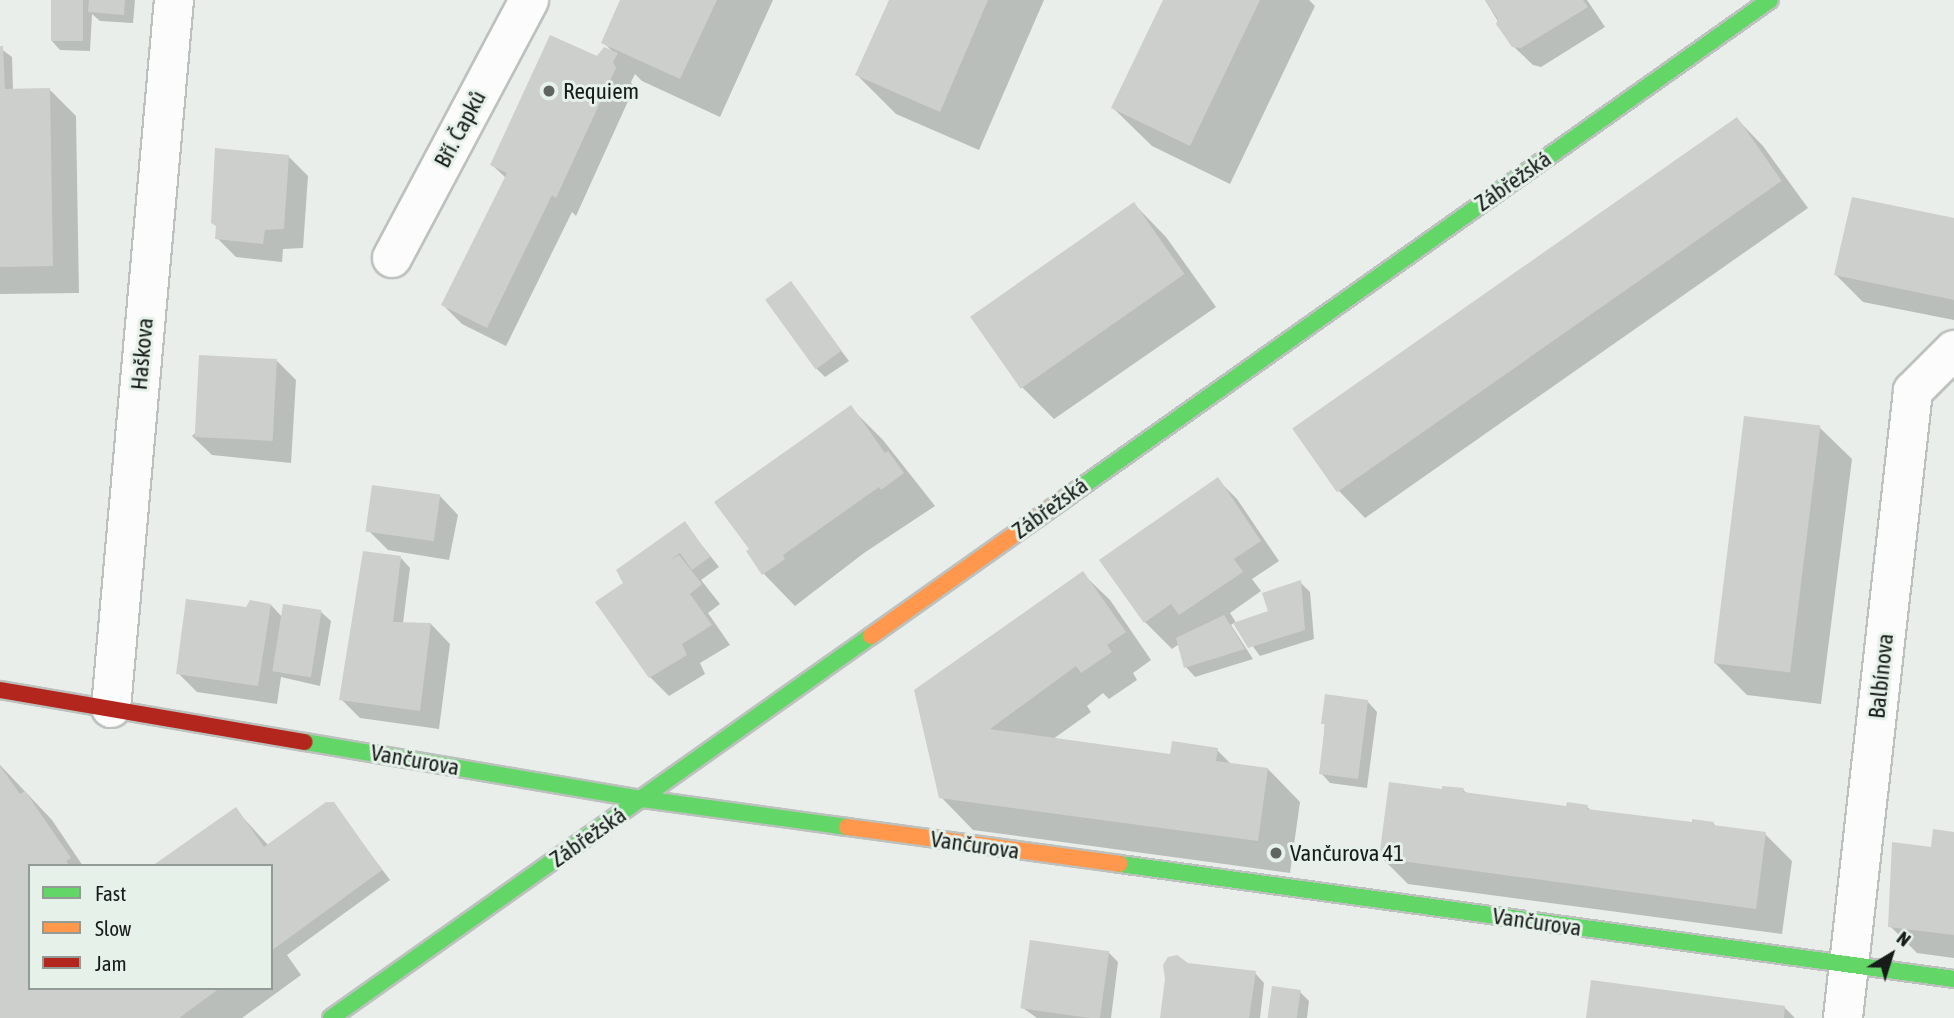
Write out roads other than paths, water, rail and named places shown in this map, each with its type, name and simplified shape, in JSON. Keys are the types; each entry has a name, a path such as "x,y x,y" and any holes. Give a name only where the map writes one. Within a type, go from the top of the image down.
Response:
{"street":[{"name":"Haškova","path":"111,708 174,0"},
{"name":"Bří. Čapků","path":"391,258 529,0"},
{"name":"Zábřežská","path":"331,1018 1770,0"},
{"name":"Balbínova","path":"1843,1018 1913,391 1954,350"},
{"name":"Vančurova","path":"0,690 643,799 1954,979"}],"place":[{"name":"Requiem","path":"549,91"},
{"name":"Vančurova 41","path":"1276,853"}]}
